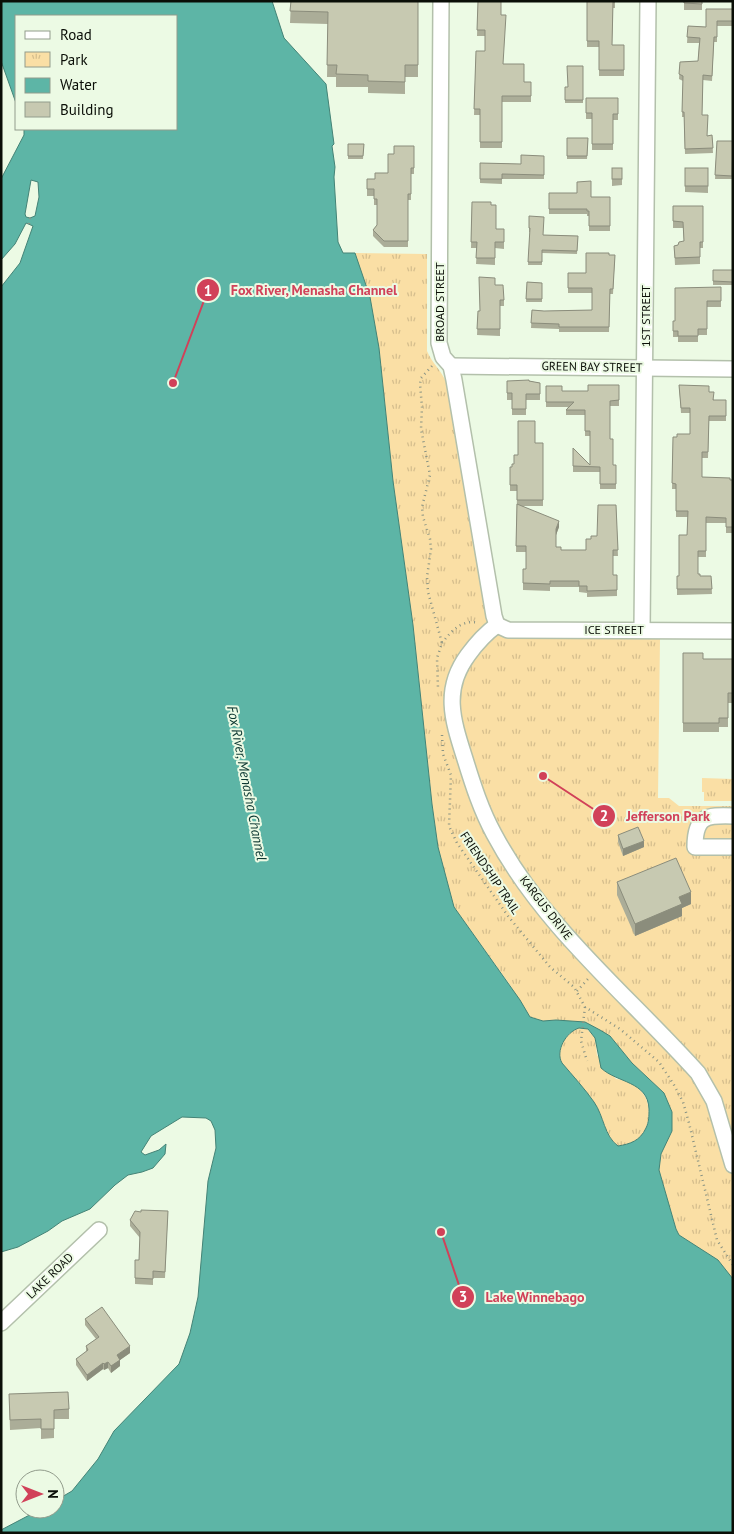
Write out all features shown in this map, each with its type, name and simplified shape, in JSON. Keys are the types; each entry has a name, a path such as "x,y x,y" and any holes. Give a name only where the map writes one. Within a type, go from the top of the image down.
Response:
{"street":[{"name":"BROAD STREET","path":"441,1 439,343 443,357 451,366 494,616 494,628"},
{"name":"1ST STREET","path":"642,630 648,1"},
{"name":"GREEN BAY STREET","path":"451,366 733,369"},
{"name":"ICE STREET","path":"494,628 508,630 733,631"},
{"name":"KARGUS DRIVE","path":"494,628 475,645 461,665 451,695 453,718 458,739 481,808 511,862 556,925 698,1073 714,1101 733,1165"},
{"path":"733,816 705,818 699,824 696,831 695,847 733,847"},
{"name":"LAKE ROAD","path":"1,1323 99,1230"}],"path":[{"path":"29,224 30,218"},
{"path":"433,364 421,378 420,384 421,429 430,475 422,507 431,549 427,577 428,592 442,643"},
{"path":"438,695 437,658 442,643 455,629 466,622 480,623 494,628"},
{"name":"FRIENDSHIP TRAIL","path":"442,733 443,754 451,775 449,826 458,843 508,916 550,967 574,987 585,1007 620,1029 658,1062 674,1086 689,1123 717,1240 733,1265"},
{"path":"585,1007 582,1045 587,1061"}],"green space":[{"path":"355,253 427,254 427,351 446,382 488,627 503,637 660,639 658,798 669,798 679,806 733,806 733,1279 718,1260 679,1235 676,1229 659,1170 661,1154 672,1131 672,1112 664,1093 632,1063 610,1036 579,1022 543,1021 530,1017 510,985 454,907 438,847 432,804 413,625 393,481 379,348"},
{"path":"702,778 733,779 733,801 704,801"},
{"path":"579,1028 587,1029 595,1038 597,1055 616,1079 633,1084 645,1097 649,1113 646,1128 637,1140 630,1144 618,1146 613,1142 594,1102 562,1063 560,1053 563,1042 570,1033"}],"water":[{"path":"1,1 272,1 284,38 326,84 334,144 332,146 335,167 338,242 343,253 355,253 370,297 379,348 393,481 413,625 432,804 438,847 454,907 530,1017 543,1021 585,1022 600,1030 610,1036 632,1063 664,1093 672,1112 672,1131 661,1154 659,1170 676,1229 679,1235 718,1260 733,1279 733,1533 1,1533 1,1530 22,1519 65,1519 65,1495 72,1491 98,1459 114,1431 179,1364 190,1333 198,1297 208,1181 216,1148 215,1130 211,1121 206,1118 182,1117 151,1136 141,1152 145,1155 159,1150 166,1144 165,1154 153,1168 128,1175 90,1209 62,1221 18,1247 1,1252 1,287 20,263 33,226 26,223 15,244 1,260 1,179 24,135 24,130 178,130 178,15 15,15 15,100 1,61","holes":["31,180 38,182 39,197 35,216 26,217","579,1028 588,1029 595,1038 601,1068 638,1088 647,1100 649,1117 644,1132 634,1141 627,1144 618,1146 613,1142 594,1102 560,1058 563,1042 574,1030"]}],"building":[{"path":"291,1 418,1 418,65 405,65 405,82 368,81 368,75 336,74 337,65 327,65 328,12 290,11"},
{"path":"478,1 501,1 501,15 506,15 503,64 524,64 524,82 531,82 531,96 502,96 502,142 480,142 480,109 474,109 476,51 485,51 485,30 477,30"},
{"path":"587,1 615,1 613,2 612,45 624,45 624,70 599,70 599,41 587,41"},
{"path":"684,1 702,1 702,4 684,3"},
{"path":"706,9 733,9 733,21 717,21 717,37 714,37 712,76 703,75 702,115 708,115 707,136 712,135 713,148 685,149 684,112 682,112 683,76 679,74 680,62 698,61 700,38 687,37 688,26 706,27"},
{"path":"567,66 583,66 583,100 565,100 565,87 568,87"},
{"path":"586,98 618,98 618,114 613,114 613,144 592,144 592,113 586,113"},
{"path":"567,138 588,138 587,156 567,156"},
{"path":"717,141 733,141 732,176 715,175"},
{"path":"348,144 364,144 363,156 348,156"},
{"path":"394,146 414,146 414,168 411,168 411,194 408,194 408,241 384,241 373,230 377,225 377,199 374,199 374,189 367,189 367,179 375,179 375,173 388,173 388,154 394,154"},
{"path":"521,155 544,156 544,175 502,174 502,179 480,179 480,163 521,164"},
{"path":"612,168 622,168 622,179 612,179"},
{"path":"685,168 708,168 708,186 685,186"},
{"path":"591,181 591,197 610,197 610,226 589,226 589,211 587,209 549,209 549,193 577,193 577,182"},
{"path":"472,202 491,202 491,205 496,205 496,229 504,229 504,242 495,242 495,258 476,258 477,242 471,242"},
{"path":"673,206 703,206 703,242 700,242 700,257 675,258 674,246 684,241 683,222 673,221"},
{"path":"529,216 544,217 543,235 578,236 577,251 542,250 542,262 528,262"},
{"path":"586,253 609,253 609,255 615,255 613,289 610,289 609,327 559,327 559,324 531,323 532,310 592,310 592,288 568,288 568,273 586,273"},
{"path":"713,270 733,270 733,282 713,281"},
{"path":"479,277 495,278 495,285 503,285 504,300 500,300 500,329 477,329 478,311 480,311"},
{"path":"527,282 542,283 542,299 526,299"},
{"path":"721,287 721,301 707,301 707,329 698,329 698,336 678,336 678,331 673,331 673,321 675,321 675,288"},
{"path":"529,380 540,383 540,394 526,394 526,409 512,409 512,393 507,393 507,381"},
{"path":"588,385 619,385 619,400 610,401 610,439 613,439 613,465 616,465 616,484 600,484 600,467 573,466 573,448 590,465 590,431 585,431 585,410 566,410 574,402 546,402 546,386 562,386 562,391 588,391"},
{"path":"679,385 709,386 709,392 714,392 713,400 726,400 726,416 709,416 708,452 702,452 702,477 730,478 730,480 733,480 733,527 726,527 726,518 706,517 706,551 698,551 698,574 700,576 711,576 712,589 677,589 677,576 679,576 679,535 687,535 688,511 676,511 676,484 672,483 673,437 677,437 677,434 690,434 690,408 681,408"},
{"path":"518,421 535,421 535,443 543,443 543,500 517,500 517,485 510,485 510,467 514,464 514,455 518,455"},
{"path":"517,504 559,521 556,529 556,547 561,547 561,550 586,550 586,539 591,539 591,536 597,536 598,505 616,505 618,550 613,550 613,575 617,575 617,590 587,591 587,586 579,586 579,581 550,581 550,584 523,583 523,569 526,569 526,546 516,546"},
{"path":"683,653 703,653 703,659 733,659 733,693 728,693 728,718 719,718 719,723 683,723"},
{"path":"638,827 644,841 623,849 618,835"},
{"path":"676,858 691,892 679,897 682,904 635,924 617,882"},
{"path":"141,1210 168,1211 165,1272 153,1271 153,1279 135,1278 135,1260 139,1260 140,1232 130,1220 135,1211 141,1212"},
{"path":"102,1307 130,1346 117,1355 120,1360 111,1366 108,1362 103,1363 87,1375 76,1359 88,1350 86,1346 99,1337 85,1319"},
{"path":"68,1392 69,1409 54,1410 54,1429 41,1429 41,1419 10,1420 9,1394"}],"place":[{"name":"Fox River, Menasha Channel","path":"173,383"},
{"name":"Jefferson Park","path":"543,776"},
{"name":"Lake Winnebago","path":"441,1232"}]}
